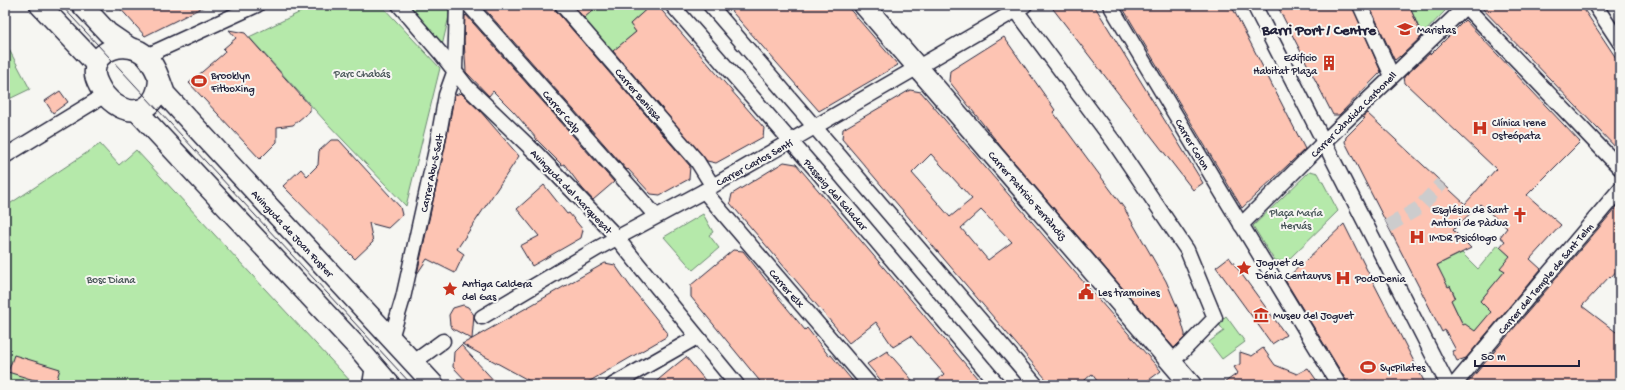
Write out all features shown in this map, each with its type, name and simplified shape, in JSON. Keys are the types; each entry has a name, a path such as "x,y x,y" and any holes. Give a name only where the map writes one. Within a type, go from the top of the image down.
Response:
{"main road":[{"path":"40,5 96,64"},
{"path":"82,5 108,34 127,46 139,51 146,56 153,65 159,78 157,95 148,105 136,110 123,110 115,106 98,86 95,77 96,64 99,58 114,48 127,46"},
{"name":"Carrer Patricio Ferràndiz","path":"864,5 1188,384"},
{"name":"Avinguda de Joan Fuster","path":"159,78 164,94 434,385"},
{"path":"136,110 390,385"}],"street":[{"name":"Avinguda del Marquesat","path":"399,5 455,70 467,87 542,159 616,238 737,385"},
{"name":"Carrer Abu-S-Salt","path":"391,338 410,267 437,145 446,95 455,70 458,5"},
{"name":"Carrer Calp","path":"469,5 656,216"},
{"name":"Carrer Benissa","path":"562,5 697,161 708,188"},
{"name":"Passeig del Saladar","path":"672,5 790,142 994,384"},
{"path":"710,5 1036,385"},
{"name":"Carrer Colon","path":"1110,5 1243,234 1277,283 1339,385"},
{"path":"1254,5 1448,385"},
{"path":"1360,5 1392,76"},
{"path":"1595,5 1620,43"},
{"path":"146,56 254,6"},
{"path":"1466,6 1620,168"},
{"name":"Carrer Càndida Carbonell","path":"1243,234 1324,142 1466,6"},
{"name":"Carrer Carlos Sentí","path":"482,317 616,238 816,127 1018,7"},
{"path":"1018,7 1114,142 1187,250 1215,318 1175,359"},
{"path":"5,156 105,96"},
{"name":"Carrer Elx","path":"708,188 870,385"},
{"name":"Carrer del Temple de Sant Telm","path":"1454,385 1620,189"},
{"path":"613,385 697,336"},
{"path":"414,362 443,341"},
{"path":"370,385 373,366"}],"green space":[{"name":"Parc Chabás","path":"315,5 381,5 440,68 406,206 325,121 249,37"},
{"path":"409,5 448,5 449,16 442,46"},
{"path":"599,5 651,5 630,24 636,32 611,53 582,19"},
{"path":"1409,5 1441,5 1445,11 1422,35"},
{"path":"5,42 30,89 5,101"},
{"name":"Bosc Diana","path":"100,144 119,165 136,150 354,385 5,385 5,207"},
{"name":"Plaça María Hervás","path":"1310,171 1318,173 1338,211 1286,262 1274,260 1253,226"},
{"path":"703,214 713,232 709,235 719,248 693,270 664,237"},
{"path":"1498,245 1511,257 1501,268 1505,271 1480,301 1501,316 1490,314 1475,331 1467,333 1451,300 1455,296 1450,286 1445,289 1437,265 1462,253 1478,269"},
{"path":"1226,316 1245,342 1222,359 1209,342 1224,331 1218,323"}],"building":[{"path":"117,5 207,5 145,36"},
{"path":"554,5 556,11 690,166 689,179 660,195 651,194 628,169 627,170 482,6"},
{"path":"573,5 599,5 584,18"},
{"path":"651,5 657,5 764,128 763,137 716,163 707,161 613,51 636,32 630,24"},
{"path":"726,5 846,5 898,65 819,111"},
{"path":"1050,5 1094,5 1203,183 1193,190"},
{"path":"1121,5 1231,5 1305,149 1242,208"},
{"path":"1277,5 1352,5 1381,72 1339,115 1333,115"},
{"name":"Maristas","path":"1369,5 1409,5 1422,36 1395,60"},
{"path":"1479,5 1581,5 1620,64 1620,152"},
{"path":"466,15 614,182 593,200 564,164 562,165 536,139 514,112 493,91 489,96 466,72 464,40"},
{"path":"1465,20 1580,142 1527,195 1561,225 1530,259 1541,269 1466,358 1457,361 1452,351 1456,350 1445,330 1442,332 1345,142 1346,137 1365,118 1362,117 1367,113 1465,204 1496,169 1405,83 1404,77 1430,53 1430,55","holes":["1480,204 1507,228 1500,237 1505,241 1500,247 1510,256 1500,268 1505,271 1480,301 1491,312 1475,331 1465,324 1463,325 1451,300 1455,297 1437,265 1471,248 1453,230"]},
{"path":"229,30 245,33 310,106 310,111 293,125 277,127 277,142 260,159 189,83 223,54 225,51 223,49 236,38"},
{"path":"1004,37 1055,110 1053,112 1124,208 1166,281 1178,309 1185,334 1185,337 1174,348 1002,148 949,81 950,71"},
{"path":"910,90 921,92 1161,371 1142,385 1100,385 1092,374 1079,385 1051,385 842,139 843,129","holes":["931,154 972,199 950,217 912,173","981,210 1012,242 988,260 961,228"]},
{"path":"60,91 68,102 53,113 45,101"},
{"path":"461,93 480,111 519,156 457,249 464,254 455,273 427,259 417,274 445,147 454,97 455,95"},
{"path":"331,140 339,140 400,207 402,215 388,228 369,223 373,242 355,259 283,186 301,169 307,176 318,165 319,151"},
{"path":"784,162 796,164 978,379 971,385 932,385 944,374 911,336 893,347 876,322 849,343 730,203 732,194"},
{"path":"544,185 567,214 569,213 583,230 581,238 532,266 520,246 539,236 517,209"},
{"path":"1620,203 1620,267 1582,306 1620,335 1620,385 1466,385"},
{"path":"1344,224 1426,385 1369,385 1366,380 1358,385 1349,385 1285,280"},
{"path":"733,250 743,251 805,330 807,328 829,356 831,355 856,385 763,385 691,297 691,285"},
{"name":"Museu del Joguet","path":"1229,257 1286,335 1272,344 1216,267"},
{"path":"605,263 615,265 667,332 666,337 583,385 532,385 528,380 462,344"},
{"path":"463,305 468,307 474,315 472,339 453,329 450,325 449,315 453,308"},
{"path":"461,345 498,385 470,385 453,367 454,352"},
{"path":"1263,348 1275,365 1297,374 1308,368 1320,385 1221,385 1238,373 1234,367 1240,364 1240,352 1252,356"},
{"path":"887,351 916,385 885,385 867,364"},
{"path":"14,355 60,369 55,385 50,385 8,372"},
{"path":"686,357 709,385 652,385 677,364"}],"tunnel":[{"path":"1388,226 1419,208 1442,183"}],"tram line":[{"path":"61,5 412,385"}],"place":[{"name":"Maristas","path":"1405,29"},
{"name":"Edificio Habitat Plaza","path":"1329,63"},
{"name":"Brooklyn Fitboxing","path":"199,81"},
{"name":"Clínica Irene Osteópata","path":"1480,128"},
{"name":"Església de Sant Antoni de Pàdua","path":"1520,215"},
{"name":"IMDR Psicólogo","path":"1417,237"},
{"name":"Joguet de Dénia Centaurus","path":"1244,268"},
{"name":"PodoDenia","path":"1343,278"},
{"name":"Antiga Caldera del Gas","path":"450,289"},
{"name":"Les tramoines","path":"1086,292"},
{"name":"Museu del Joguet","path":"1261,315"},
{"name":"SycPilates","path":"1368,367"}],"district":[{"name":"Barri Port / Centre","path":"1319,29"}]}
